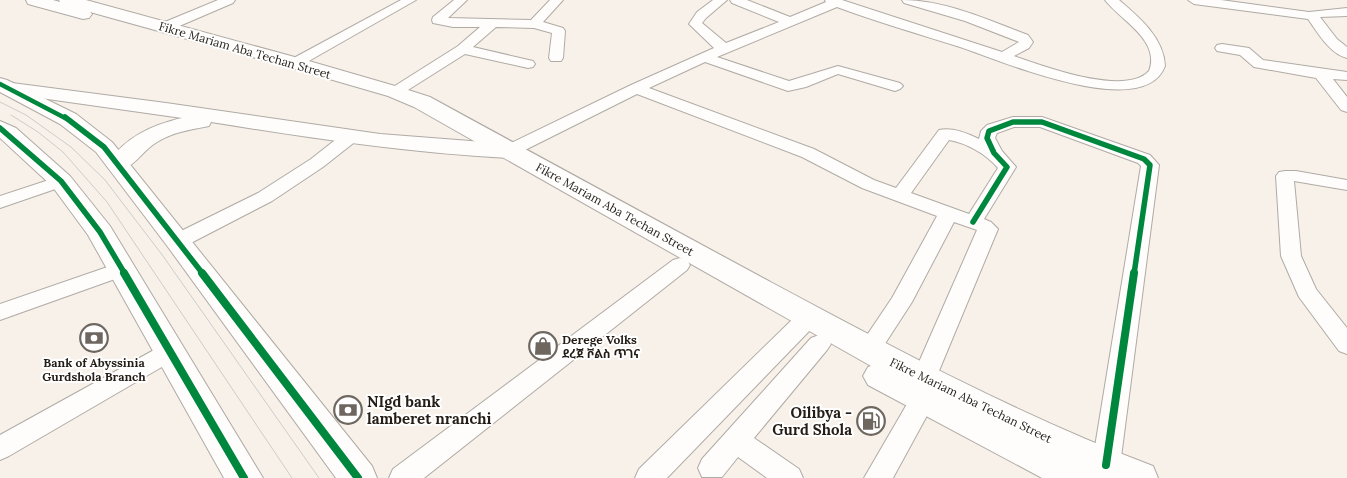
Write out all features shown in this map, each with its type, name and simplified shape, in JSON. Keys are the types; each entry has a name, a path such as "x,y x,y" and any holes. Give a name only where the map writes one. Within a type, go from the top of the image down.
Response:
{"main road":[{"name":"Fikre Mariam Aba Techan Street","path":"34,0 381,100 432,122 478,150 659,243 680,266 802,324 869,350 924,389"},
{"name":"Fikre Mariam Aba Techan Street","path":"67,0 395,92 449,116 659,243 802,324 819,344 924,389 1092,472 1139,478"},
{"path":"6,86 350,137 478,150 509,151"},
{"path":"6,86 68,119 104,147 119,164 358,478"},
{"path":"119,164 136,145 156,132 172,126 220,118"},
{"path":"3,132 61,181 100,232 244,478"}],"street":[{"path":"165,27 229,0"},
{"path":"295,63 410,0"},
{"path":"461,0 438,20 453,23 534,24 546,26 558,30 560,36 556,47 556,58"},
{"path":"534,24 557,0"},
{"path":"720,0 701,15 695,24 723,48"},
{"path":"736,0 791,22"},
{"path":"908,0 970,18 1023,38 1026,42 1024,45 1003,57"},
{"path":"509,151 636,88 723,48 791,22 834,1 1003,57 1085,81 1125,85 1146,82 1156,73 1158,62 1153,45 1139,23 1111,0"},
{"path":"1194,0 1313,15 1347,12"},
{"path":"1271,0 1313,15 1332,42 1347,54"},
{"path":"395,92 463,49 492,24"},
{"path":"1222,48 1244,51 1259,64 1321,74 1347,76"},
{"path":"463,49 528,64"},
{"path":"704,57 788,86 838,70 895,86"},
{"path":"1321,74 1347,107"},
{"path":"636,88 808,153 868,184 984,226 988,230 924,389 878,478"},
{"path":"973,222 1007,167 994,153 987,138 989,131 993,128 1013,122 1042,122 1144,159 1150,165 1092,472"},
{"path":"899,196 945,134 962,137 994,153"},
{"path":"178,241 265,197 317,163 350,137"},
{"path":"1347,185 1296,176 1285,176 1291,256 1307,292 1347,345"},
{"path":"0,202 61,181"},
{"path":"869,350 901,302 948,214"},
{"path":"403,478 680,266"},
{"path":"0,312 122,269"},
{"path":"649,478 802,324"},
{"path":"712,468 819,344"},
{"path":"0,448 171,351"},
{"path":"736,440 789,478"}],"tram line":[{"path":"0,102 26,115 71,147 105,180 163,256 319,478"},
{"path":"11,115 38,132 63,152 107,202 292,478"}],"cycle path":[{"path":"0,84 68,119 104,147 358,478"},
{"path":"973,222 1007,167 994,153 987,138 989,131 993,128 1013,122 1042,122 1144,159 1150,165 1106,465"},
{"path":"0,128 61,181 100,232 244,478"}],"place":[{"name":"Bank of Abyssinia Gurdshola Branch","path":"94,338"},
{"name":"Derege Volks ደረጀ ቮልስ ጥገና","path":"543,346"},
{"name":"NIgd bank lamberet nranchi","path":"348,410"},
{"name":"Oilibya - Gurd Shola","path":"871,421"}]}
